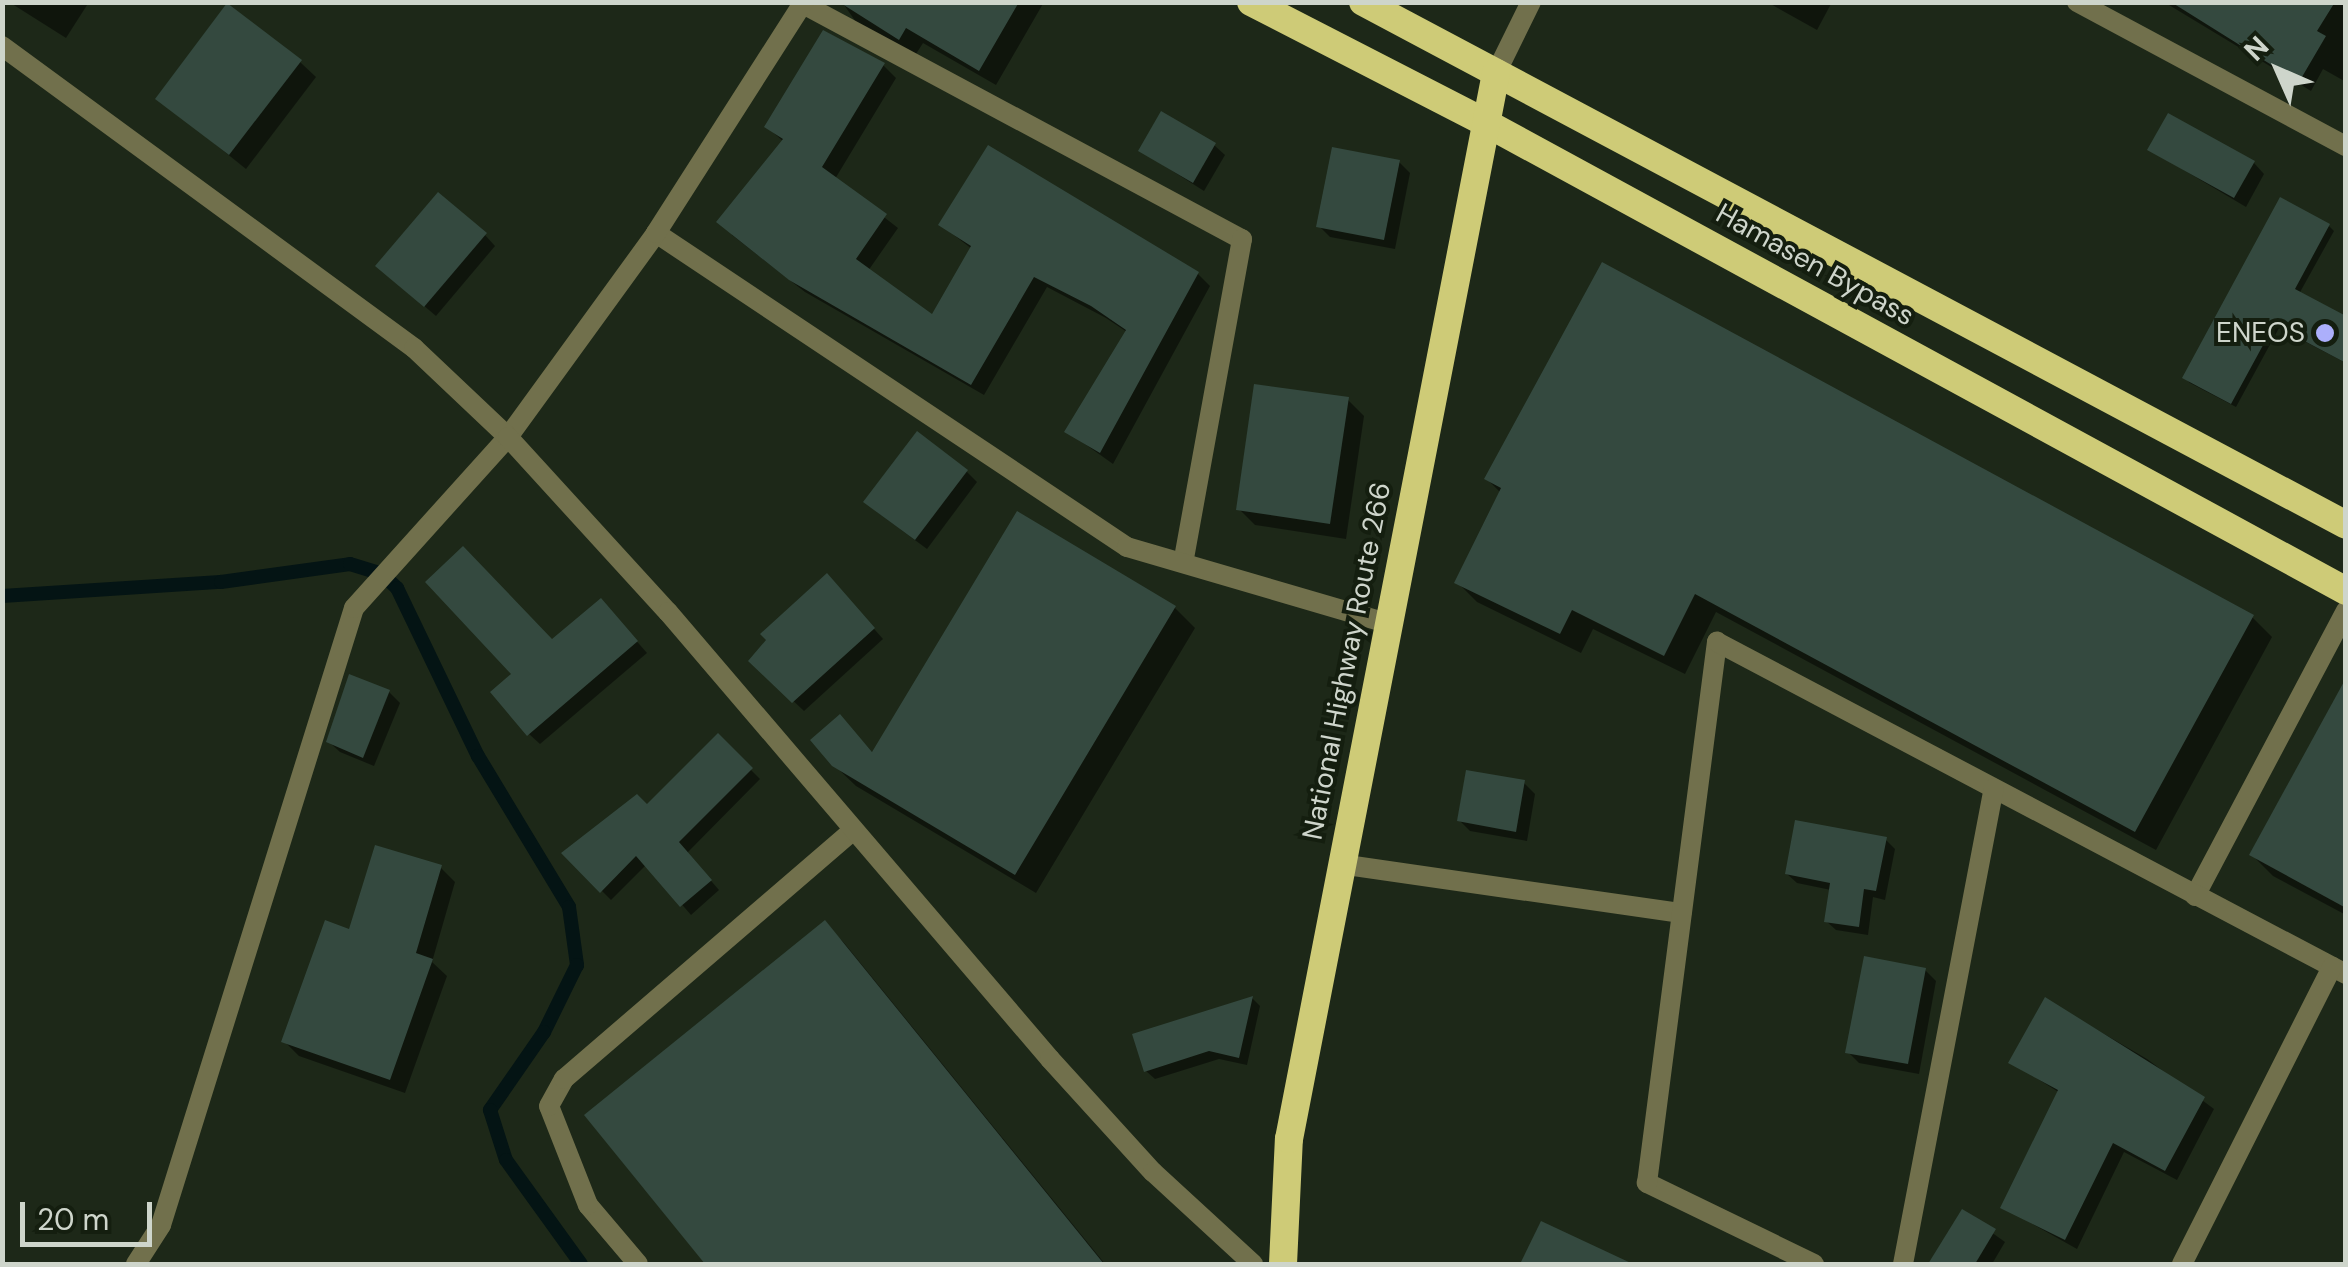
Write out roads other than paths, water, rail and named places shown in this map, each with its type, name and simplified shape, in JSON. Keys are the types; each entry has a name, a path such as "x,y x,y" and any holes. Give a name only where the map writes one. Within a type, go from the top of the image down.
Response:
{"highway":[{"name":"Hamasen Bypass","path":"1251,2 1486,123 2346,591"},
{"name":"Hamasen Bypass","path":"1363,2 2346,525"},
{"name":"National Highway Route 266","path":"1283,1264 1289,1139 1496,73"}],"street":[{"path":"1496,73 1531,2"},
{"path":"2077,2 2346,146"},
{"path":"136,1264 161,1225 354,608 508,437 656,233 803,3 1242,240 1183,563"},
{"path":"2,46 414,348 508,437 1127,1144 1253,1264"},
{"path":"656,233 1127,547 1387,623"},
{"path":"2196,896 2346,610"},
{"path":"1814,1264 1647,1182 1716,642 2339,970 2182,1264"},
{"path":"1904,1264 1994,789"},
{"path":"638,1264 588,1205 550,1106 564,1079 854,830"},
{"path":"1340,864 1681,914"}],"waterway":[{"path":"2,596 221,582 350,564 382,574 397,588 478,756 569,907 577,965 544,1032 490,1110 506,1160 581,1264"}],"place":[{"name":"ENEOS","path":"2325,333"}]}
